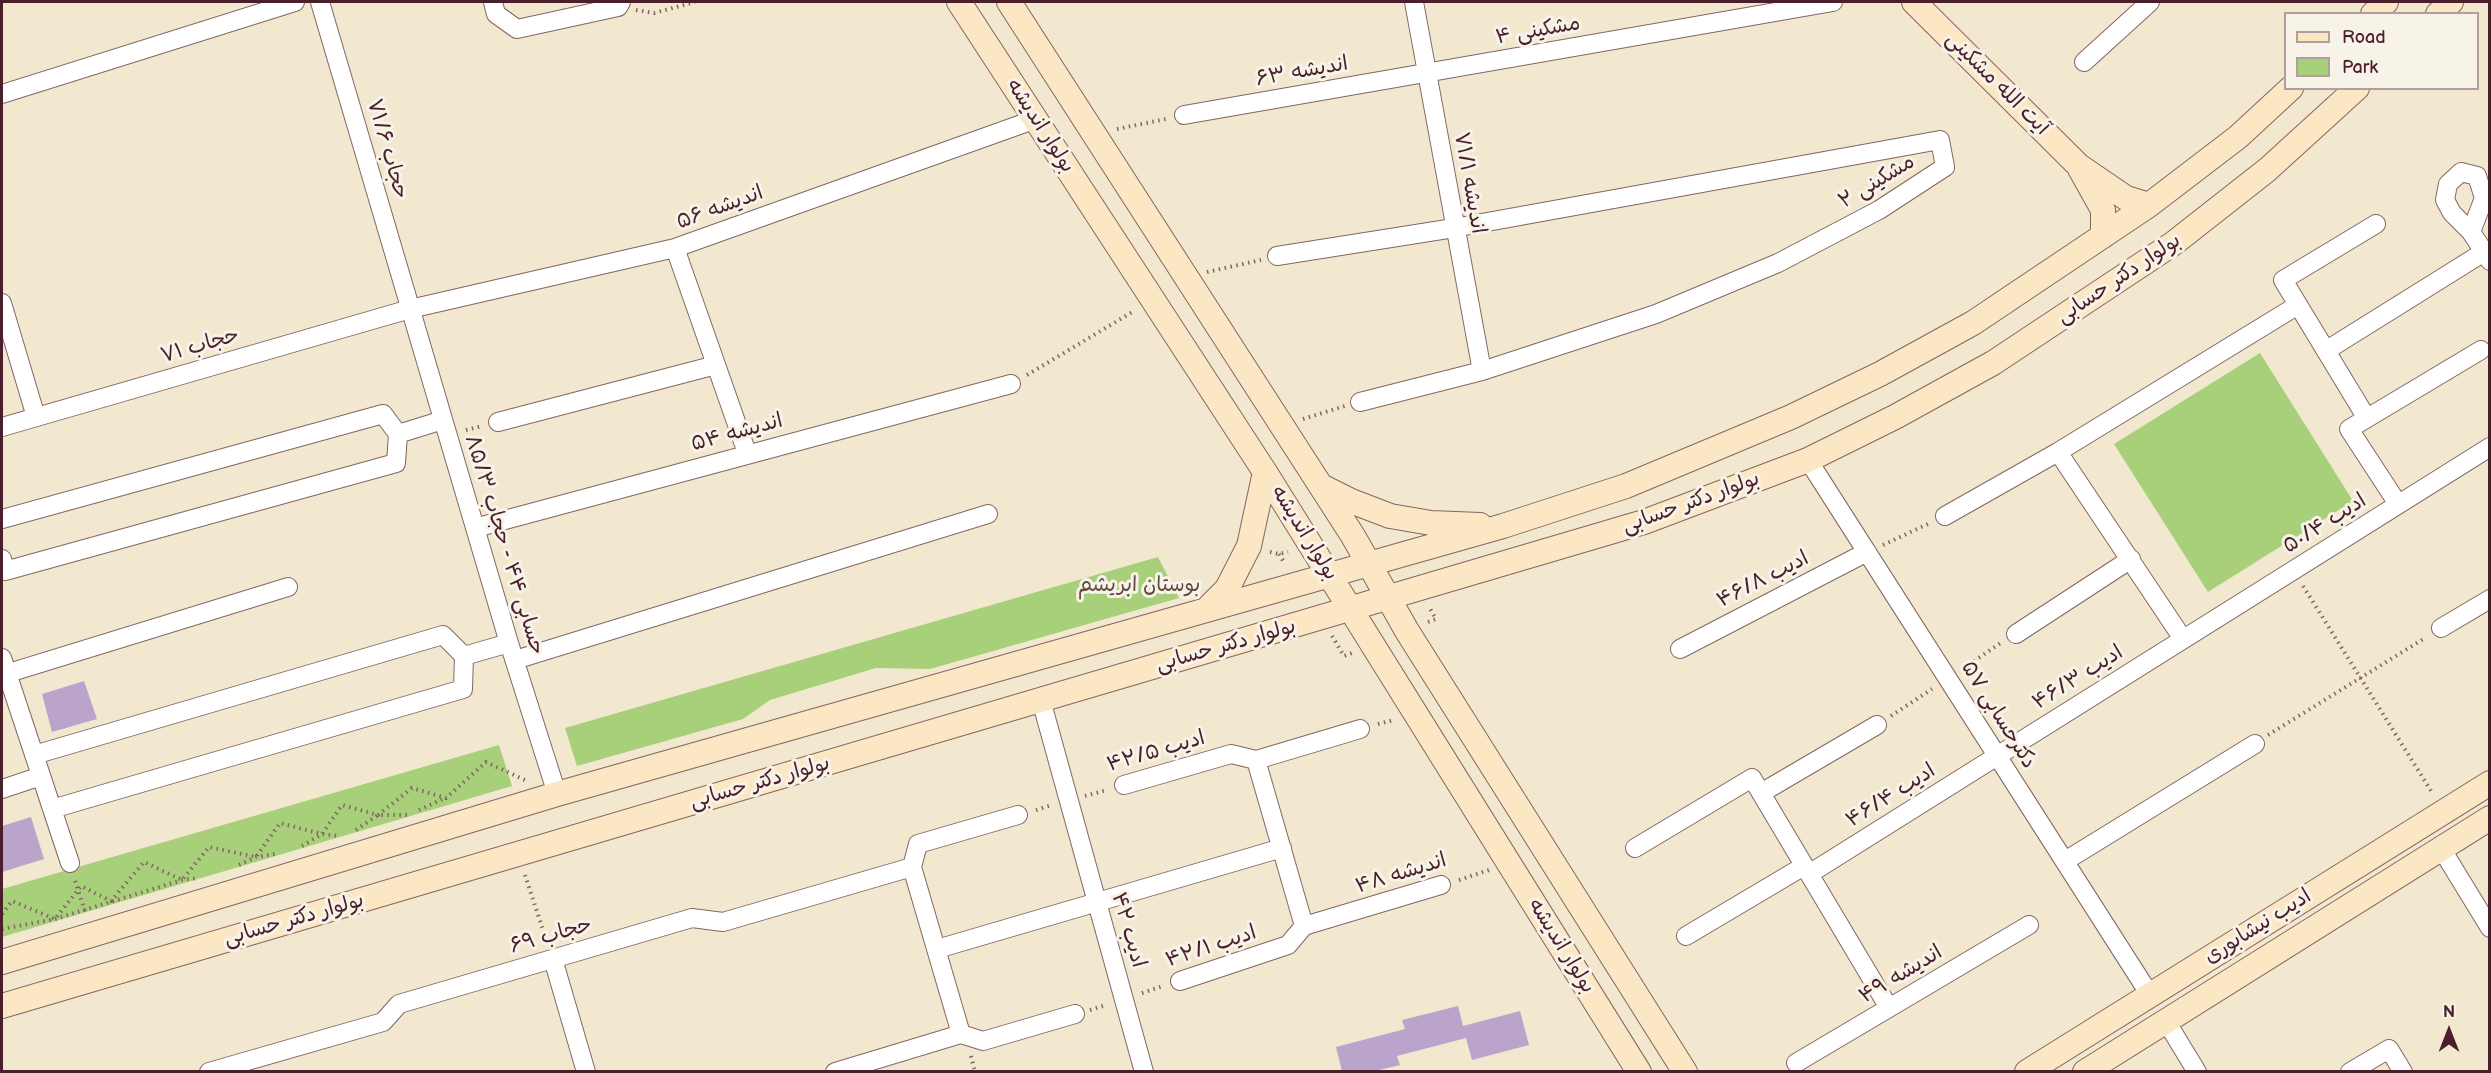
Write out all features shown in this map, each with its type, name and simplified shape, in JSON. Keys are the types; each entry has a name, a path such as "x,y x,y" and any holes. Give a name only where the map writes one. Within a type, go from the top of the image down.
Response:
{"main road":[{"name":"بولوار اندیشه","path":"959,2 1265,472 1639,1071"},
{"name":"بولوار اندیشه","path":"1009,2 1096,134 1280,426 1321,486 1685,1071"},
{"name":"آیت الله مشکینی","path":"1914,2 2079,166"},
{"name":"بولوار دکتر حسابی","path":"2,962 557,794 1206,609 1330,576 1503,526 1626,486 1791,417 1860,384 1973,323 2149,206 2238,137 2289,90"},
{"name":"بولوار دکتر حسابی","path":"2,1006 1644,522 1808,460 1895,417 1993,363 2174,243 2267,170 2354,90"},
{"path":"2079,166 2126,198 2149,206"},
{"path":"2079,166 2103,210 2103,236"},
{"path":"1206,609 1227,589 1249,546 1265,472"},
{"path":"1321,486 1390,516 1431,523 1503,526"},
{"name":"ادیب نیشابوری","path":"2027,1071 2490,783"},
{"name":"ادیب نیشابوری","path":"2085,1071 2490,818"}],"street":[{"path":"2,94 295,2"},
{"name":"حجاب ۷۱/۶","path":"320,2 410,309"},
{"path":"493,2 496,14 517,29 619,4"},
{"name":"اندیشه ۷۱/۱","path":"1414,2 1482,371"},
{"name":"مشکینی ۴","path":"1427,74 1833,2"},
{"path":"2084,62 2150,2"},
{"name":"اندیشه ۶۳","path":"1184,115 1427,74"},
{"name":"اندیشه ۵۶","path":"410,309 675,248 1036,120"},
{"name":"مشکینی ۲","path":"1454,228 1940,140 1945,167 1878,210 1778,263 1656,314 1482,371"},
{"path":"2366,417 2283,280 2376,224"},
{"path":"1276,256 1454,228"},
{"path":"2327,350 2487,256 2471,232"},
{"path":"675,248 747,453"},
{"path":"2,303 36,417"},
{"path":"1945,516 2058,452 2298,305"},
{"name":"حجاب ۷۱","path":"2,427 410,309"},
{"name":"حسابی ۴۴ - حجاب ۸۵/۳","path":"410,309 512,652 557,794"},
{"path":"2398,504 2349,429 2481,350"},
{"path":"498,422 716,365"},
{"path":"1360,402 1482,371"},
{"name":"اندیشه ۵۴","path":"475,528 747,453 1011,384"},
{"path":"2,519 383,414 398,434 396,463 5,571 2,559"},
{"path":"398,434 446,428"},
{"name":"ادیب ۵۰/۴","path":"2184,639 2490,447"},
{"path":"2058,452 2184,639"},
{"name":"دکترحسابی ۵۷","path":"1808,460 2150,995"},
{"path":"464,656 512,652 988,514"},
{"name":"ادیب ۴۶/۸","path":"1680,649 1867,552"},
{"path":"2016,634 2131,559"},
{"path":"70,863 3,669 288,587"},
{"path":"2441,628 2490,599"},
{"path":"34,755 443,635 464,656 464,689 52,809"},
{"name":"ادیب ۴۶/۳","path":"1997,756 2184,639"},
{"name":"ادیب ۴۲","path":"1041,700 1144,1071"},
{"path":"1635,848 1877,725"},
{"path":"1304,926 1256,760 1360,729"},
{"path":"2065,861 2255,744"},
{"name":"ادیب ۴۲/۵","path":"1124,785 1231,754 1256,760"},
{"name":"ادیب ۴۶/۴","path":"1686,936 1806,870 1997,756"},
{"path":"2,789 41,776"},
{"path":"1756,786 1889,1008"},
{"path":"961,1034 912,867 918,844 1018,815"},
{"path":"937,949 1282,848"},
{"path":"2441,848 2490,928"},
{"name":"حجاب ۶۹","path":"209,1071 383,1022 399,1005 692,918 723,922 912,867"},
{"name":"اندیشه ۴۸","path":"1304,926 1441,885"},
{"name":"اندیشه ۴۹","path":"1796,1063 2029,925"},
{"name":"ادیب ۴۲/۱","path":"1180,981 1288,945 1304,926"},
{"path":"553,959 586,1071"},
{"path":"836,1071 961,1034 984,1041 1075,1014"},
{"path":"2166,1021 2197,1071"},
{"path":"2350,1071 2390,1049 2403,1071"}],"path":[{"path":"619,4 654,13 695,2"},
{"path":"1096,134 1184,115"},
{"path":"1184,277 1276,256"},
{"path":"1011,384 1153,299"},
{"path":"1280,426 1360,402"},
{"path":"446,428 498,422"},
{"path":"1867,552 1945,516"},
{"path":"2293,570 2444,811"},
{"path":"2255,744 2441,628"},
{"path":"1360,729 1414,714"},
{"path":"294,852 322,834 342,805 378,815 411,815 446,798 486,762 557,794"},
{"name":"ادیب ۴۲/۵","path":"1018,815 1124,785"},
{"path":"256,857 280,823 322,834 347,836 412,788 446,798"},
{"path":"182,880 209,847 256,857"},
{"path":"237,866 256,857 284,853"},
{"path":"518,854 553,959"},
{"path":"111,901 144,862 182,880"},
{"path":"70,863 92,935"},
{"name":"اندیشه ۴۸","path":"1441,885 1509,864"},
{"path":"2,929 55,919 182,880 209,876"},
{"path":"55,919 81,886 111,901"},
{"path":"2,914 12,901 55,919"},
{"name":"ادیب ۴۲/۱","path":"1075,1014 1180,981"}],"green space":[{"path":"2260,353 2353,501 2208,592 2114,444"},
{"name":"بوستان ابریشم","path":"1158,557 1179,598 930,669 876,668 770,700 743,719 577,766 565,728"},
{"path":"499,745 512,786 2,937 2,889"}],"building":[{"path":"84,681 97,719 52,732 42,694"},
{"path":"31,817 44,859 2,872 2,826"},
{"path":"1458,1006 1463,1026 1520,1011 1529,1045 1472,1060 1466,1038 1397,1056 1400,1065 1375,1071 1342,1071 1336,1047 1405,1029 1402,1020"}]}
